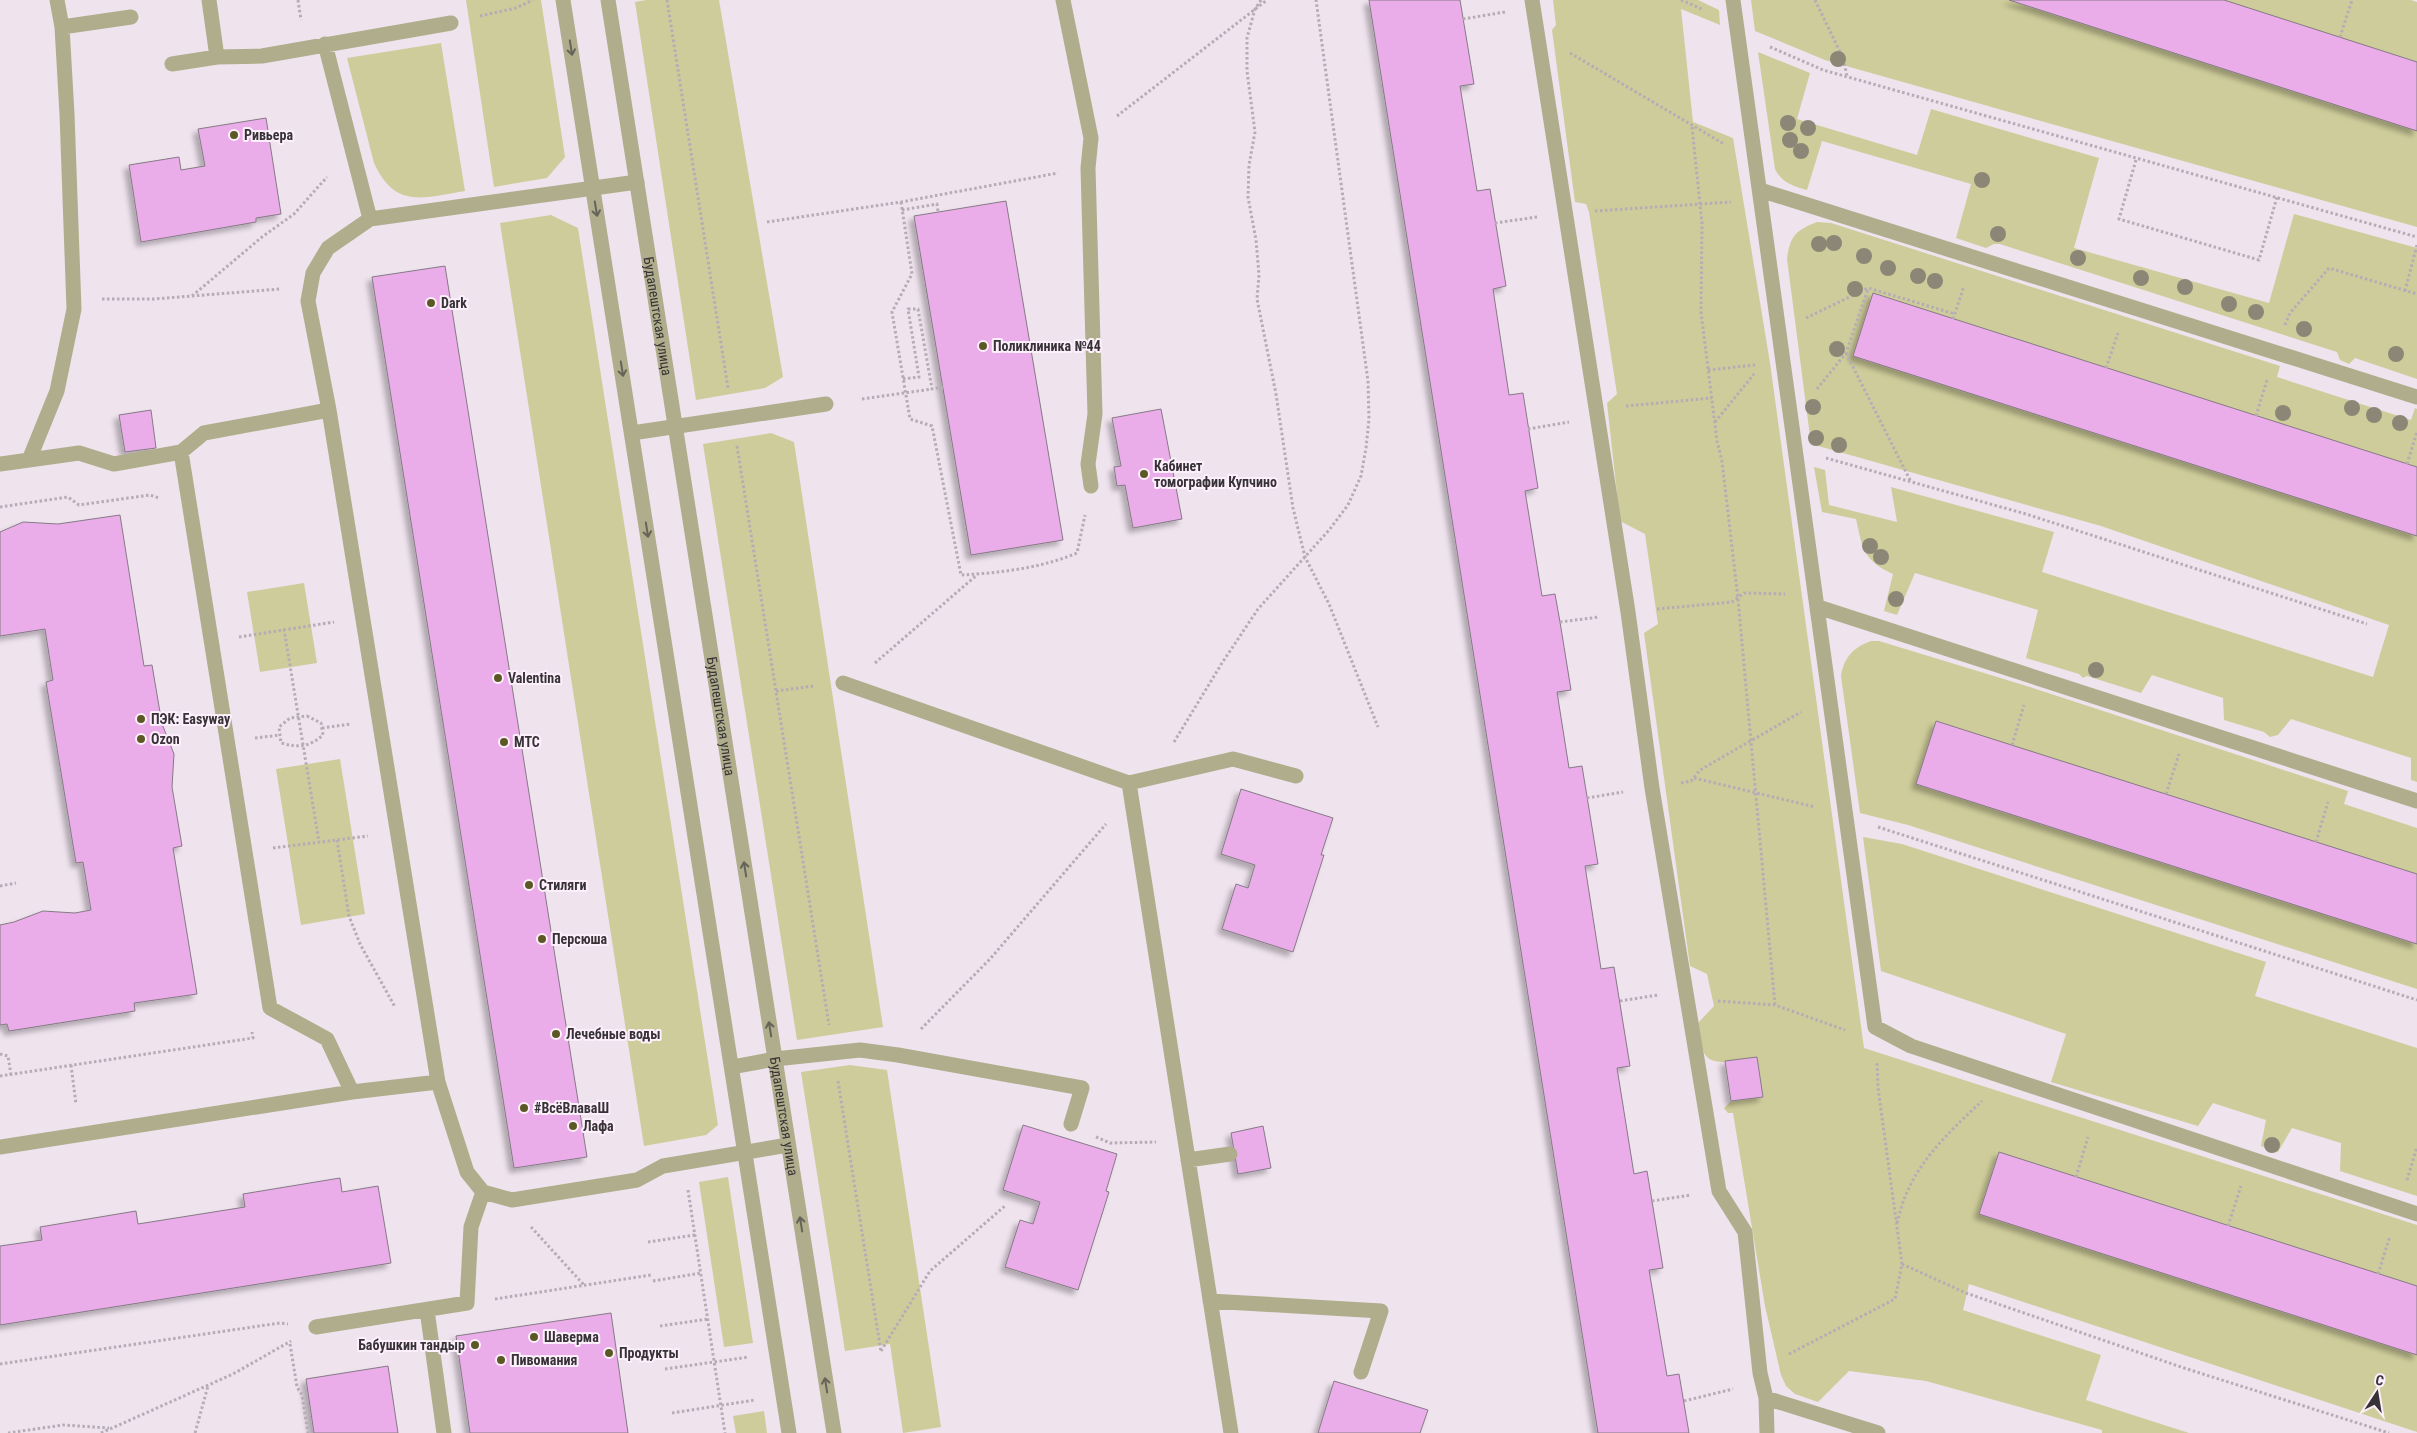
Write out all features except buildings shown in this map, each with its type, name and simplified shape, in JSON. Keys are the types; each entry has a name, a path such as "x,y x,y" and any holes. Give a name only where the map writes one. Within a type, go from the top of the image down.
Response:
{"street":[{"path":"29,460 57,391 74,309 62,27 57,0"},
{"path":"209,0 217,57"},
{"path":"563,0 789,1433"},
{"name":"Будапештская улица","path":"608,0 834,1433"},
{"path":"1063,0 1090,138 1088,168 1095,414 1088,464 1091,486"},
{"path":"1733,0 1761,194 1794,450 1847,818 1874,1027 1910,1046 2417,1214"},
{"path":"1533,4 1628,612 1652,788 1719,1191 1745,1232 1760,1373 1766,1398 1767,1433"},
{"path":"62,27 131,18"},
{"path":"172,64 217,57 262,56 451,24"},
{"path":"325,44 370,219"},
{"path":"637,182 370,219 328,248 313,273 308,301 328,410 438,1082 467,1172 483,1192 512,1200 637,1180 663,1166 788,1145"},
{"path":"1761,194 2126,305 2417,397"},
{"path":"632,433 826,404"},
{"path":"0,464 80,453 114,464 181,452 204,433 328,410"},
{"path":"181,452 270,1008 327,1039 352,1092"},
{"path":"1818,607 2417,801"},
{"path":"843,683 1130,783 1233,758 1296,776"},
{"path":"1130,783 1231,1433"},
{"path":"732,1067 775,1059 860,1050 898,1055 1082,1088 1071,1124"},
{"path":"0,1147 352,1092 438,1082"},
{"path":"1188,1160 1230,1154"},
{"path":"316,1327 468,1303 471,1228 483,1192"},
{"path":"1210,1300 1381,1311 1361,1372"},
{"path":"427,1310 444,1433"},
{"path":"1766,1398 1878,1433"}],"path":[{"path":"451,24 516,8 534,0"},
{"path":"667,0 881,1352 930,1271 1006,1205"},
{"path":"1261,0 1255,9 1247,38 1246,71 1255,132 1249,165 1248,197 1256,240 1259,275 1257,299 1276,394 1293,508 1305,557 1330,604 1378,727"},
{"path":"1090,138 1146,92 1267,0"},
{"path":"1153,777 1222,663 1258,609 1305,557 1348,505 1361,476 1369,419 1368,381 1316,0"},
{"path":"1815,0 1843,58 1847,76"},
{"path":"2340,37 2352,0"},
{"path":"1463,19 1533,4"},
{"path":"1536,23 1554,43 1722,144 1755,154"},
{"path":"1737,30 1756,41 1823,70 2136,160 2277,197 2417,237"},
{"path":"1692,126 1700,205 1701,312 1722,461 1738,599 1775,1006"},
{"path":"192,297 262,237 294,214 326,179 350,141"},
{"path":"2136,160 2119,219 2259,260 2277,197"},
{"path":"767,222 901,202 1088,168"},
{"path":"1495,223 1566,213 1700,205 1761,194"},
{"path":"901,202 912,274 892,312 905,393 910,419 932,426 961,574 979,574 1057,562 1077,553 1091,486"},
{"path":"902,210 937,204 938,212"},
{"path":"2405,291 2417,245"},
{"path":"2256,416 2290,313 2329,268 2417,294"},
{"path":"74,299 192,297 311,286"},
{"path":"1778,328 1795,323 1868,288 1955,314"},
{"path":"1789,409 1806,403 1846,353 1868,288"},
{"path":"2106,368 2126,305"},
{"path":"903,379 919,377 908,310 918,309 932,389"},
{"path":"1846,353 1912,482"},
{"path":"1708,370 1762,364 1715,422"},
{"path":"862,399 943,387"},
{"path":"2407,464 2417,432"},
{"path":"1794,450 2026,514 2367,624"},
{"path":"0,506 68,497 79,505 150,495 162,500"},
{"path":"776,691 843,683 877,662 979,574"},
{"path":"1560,622 1628,612 1732,602 1744,593 1767,592 1791,595 1818,607"},
{"path":"212,642 362,618"},
{"path":"284,630 319,842"},
{"path":"2012,745 2033,677"},
{"path":"1587,798 1691,781 1700,770 1830,696"},
{"path":"307,716 321,723 323,735 312,745 295,747 281,743 279,727 290,718 298,717 307,716"},
{"path":"2166,794 2187,726"},
{"path":"2316,842 2337,775"},
{"path":"1694,778 1831,811 1847,818 1906,834 2417,1000"},
{"path":"898,1055 990,959 1110,820 1132,800"},
{"path":"245,851 397,832"},
{"path":"337,840 349,916 364,951 389,1000 398,1012"},
{"path":"0,886 16,883"},
{"path":"1620,1001 1668,993 1687,999 1775,1006 1877,1042"},
{"path":"1684,1401 1730,1391 1778,1360 1895,1299 1902,1264 1878,1088 1877,1042 1874,1027"},
{"path":"0,1076 253,1038 252,1028"},
{"path":"0,1054 8,1056 11,1075"},
{"path":"71,1065 80,1134"},
{"path":"1896,1224 1908,1190 1926,1160 1950,1130 2008,1078"},
{"path":"2076,1176 2098,1107"},
{"path":"1071,1124 1110,1142 1185,1142"},
{"path":"2228,1226 2250,1158"},
{"path":"684,1163 725,1433"},
{"path":"1652,1201 1719,1191"},
{"path":"512,1200 520,1216 585,1285"},
{"path":"2378,1274 2399,1208"},
{"path":"648,1242 695,1235"},
{"path":"1902,1264 1966,1293 2184,1368 2389,1433"},
{"path":"653,1281 701,1273"},
{"path":"468,1303 651,1276"},
{"path":"660,1326 708,1319"},
{"path":"0,1364 280,1323 316,1327"},
{"path":"101,1433 208,1385 316,1327"},
{"path":"290,1342 297,1387 302,1395 308,1433"},
{"path":"665,1370 777,1353"},
{"path":"195,1433 208,1385"},
{"path":"672,1413 783,1396"},
{"path":"8,1433 63,1425 111,1428"}],"shaded area":[{"path":"466,0 541,0 565,157 547,178 494,187"},
{"path":"646,0 719,0 783,377 765,388 696,400 635,2"},
{"path":"1553,0 1698,0 1719,10 1720,25 1681,9 1693,122 1733,138 1770,363 1864,1048 2417,1225 2417,1432 1969,1284 1963,1310 2101,1355 2086,1400 2189,1433 2102,1433 2102,1430 1926,1381 1849,1371 1818,1402 1795,1394 1786,1386 1781,1375 1765,1306 1733,1113 1728,1113 1724,1108 1731,1101 1763,1097 1757,1057 1727,1062 1712,1060 1706,1056 1700,1037 1698,1023 1714,1006 1707,974 1690,966 1644,633 1658,624 1645,534 1620,521 1607,403 1617,394 1589,212 1586,204 1575,202 1552,30 1556,25"},
{"path":"1751,0 2411,0 2417,2 2417,227 1825,60 1755,31"},
{"path":"441,43 465,191 436,196 412,197 401,194 391,188 382,178 374,163 347,58"},
{"path":"1758,52 1810,73 1797,119 1917,155 1931,109 2099,158 2074,248 2269,303 2294,214 2417,248 2417,379 2355,358 2349,364 2340,360 2337,352 2000,244 1994,244 1986,248 1956,238 1971,184 1822,141 1807,190 1788,183 1781,178 1775,169"},
{"path":"551,215 578,228 718,1125 706,1135 644,1146 500,223"},
{"path":"1817,222 1831,223 2280,366 2277,377 2411,420 2415,408 2417,409 2417,782 2411,780 2411,758 2291,719 2278,735 2270,737 2264,732 2224,720 2223,698 2152,675 2141,693 2087,676 2083,678 2079,674 2026,658 2038,610 1915,573 1897,615 1884,611 1893,574 1870,559 1863,546 1856,519 1822,512 1814,467 1825,470 1829,505 1897,522 1891,487 2054,532 2042,572 2373,677 2389,625 2101,526 1811,444 1787,259 1792,239 1795,235"},
{"path":"771,433 794,442 883,1027 797,1040 703,444"},
{"path":"304,583 317,663 260,672 247,592"},
{"path":"1871,641 1879,641 2030,687 2348,791 2344,804 2417,828 2417,989 1908,825 1860,813 1841,676 1847,658 1860,646"},
{"path":"340,759 365,914 301,925 276,769"},
{"path":"1863,837 1902,844 2266,962 2255,996 2417,1048 2417,1196 2340,1171 2341,1143 2292,1128 2278,1152 2261,1146 2266,1120 2213,1103 2198,1126 2051,1082 2066,1034 1881,971"},
{"path":"850,1065 887,1070 941,1427 903,1433 890,1344 845,1351 801,1072"},
{"path":"728,1177 753,1343 724,1347 699,1182"},
{"path":"764,1411 767,1433 736,1433 733,1416"}],"place":[{"name":"Ривьера","path":"234,135"},
{"name":"Dark","path":"431,303"},
{"name":"Поликлиника №44","path":"983,346"},
{"name":"Кабинет томографии Купчино","path":"1144,474"},
{"name":"Valentina","path":"498,678"},
{"name":"ПЭК: Easyway","path":"141,719"},
{"name":"Ozon","path":"141,739"},
{"name":"МТС","path":"504,742"},
{"name":"Стиляги","path":"529,885"},
{"name":"Персюша","path":"542,939"},
{"name":"Лечебные воды","path":"556,1034"},
{"name":"#ВсёВлаваШ","path":"524,1108"},
{"name":"Лафа","path":"573,1126"},
{"name":"Шаверма","path":"534,1337"},
{"name":"Бабушкин тандыр","path":"475,1345"},
{"name":"Продукты","path":"609,1353"},
{"name":"Пивомания","path":"501,1360"}]}
